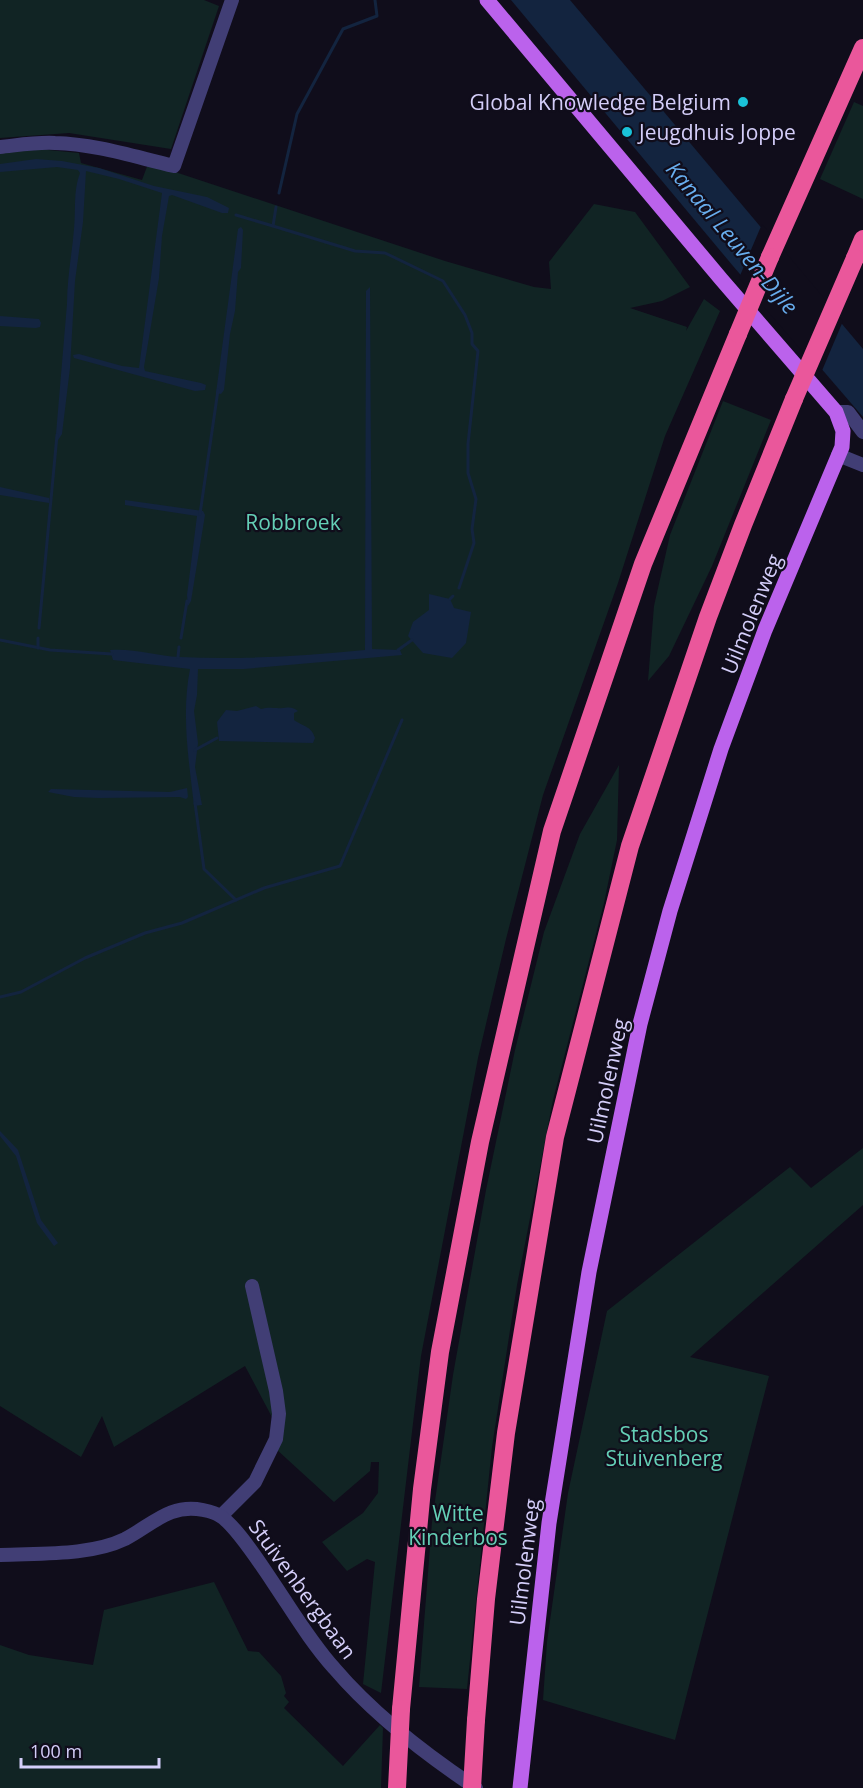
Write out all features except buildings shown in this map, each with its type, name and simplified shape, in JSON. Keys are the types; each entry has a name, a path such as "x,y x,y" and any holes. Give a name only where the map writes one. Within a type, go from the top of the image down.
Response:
{"highway":[{"path":"397,1788 401,1709 422,1489 440,1352 480,1142 552,831 644,564 804,177 863,48"},
{"path":"474,1788 476,1720 486,1599 506,1432 555,1137 630,846 708,617 794,399 863,239"}],"main road":[{"path":"487,0 836,412"},
{"name":"Uilmolenweg","path":"520,1788 548,1534 558,1466 589,1272 640,1024 670,911 721,748 765,630 842,447 843,431 836,412"}],"street":[{"path":"0,147 40,143 69,144 174,166 232,0"},
{"path":"836,412 848,412 863,432"},
{"path":"838,455 863,465"},
{"path":"221,1516 255,1482 276,1439 279,1414 276,1391 252,1286"},
{"name":"Stuivenbergbaan","path":"0,1555 105,1547 125,1539 170,1511 203,1510 221,1516 255,1557 334,1668 386,1720 432,1758 474,1788"}],"green space":[{"path":"0,0 204,0 219,6 171,149 69,133 0,138"},
{"path":"854,102 863,106 863,199 820,179"},
{"name":"Robbroek","path":"38,149 79,153 81,163 142,180 148,164 160,167 445,261 534,287 551,289 549,262 594,204 635,212 690,287 662,301 630,308 687,327 686,331 704,299 720,311 665,436 618,583 543,795 506,939 478,1058 421,1356 381,1693 363,1684 375,1562 367,1559 347,1571 322,1542 363,1513 378,1493 379,1462 371,1462 370,1471 334,1502 276,1449 274,1421 245,1366 114,1447 102,1416 81,1457 0,1406 0,153"},
{"path":"723,401 771,420 712,566 669,656 648,681 654,606 670,535"},
{"name":"Witte Kinderbos","path":"619,765 617,840 604,903 553,1100 517,1285 492,1447 467,1689 419,1687 432,1522 453,1375 486,1190 515,1050 544,932 580,834"},
{"name":"Stadsbos Stuivenberg","path":"863,1148 863,1205 690,1357 769,1376 675,1740 543,1700 547,1642 568,1493 607,1311 790,1167 811,1188"},
{"path":"214,1582 248,1651 259,1652 281,1676 286,1693 284,1696 289,1702 284,1708 343,1766 380,1725 383,1728 381,1788 0,1788 0,1645 29,1655 93,1665 104,1610"}],"water":[{"name":"Kanaal Leuven-Dijle","path":"511,0 570,0 863,349 863,417 733,266"},
{"path":"36,159 99,168 154,186 207,197 229,208 228,213 222,213 172,195 169,196 162,236 159,278 144,367 145,371 201,383 206,385 205,390 195,391 74,358 73,355 79,354 122,366 139,368 162,193 86,171 83,222 75,281 70,368 62,434 58,440 56,434 68,285 80,173 78,170 57,167 0,172 0,164"},
{"path":"241,227 243,230 241,268 238,272 224,390 221,394 216,393 238,229"},
{"path":"370,287 372,649 400,650 402,655 244,669 198,669 194,711 198,743 195,767 202,805 194,806 186,721 190,669 113,660 110,650 179,657 249,658 365,650 366,291"},
{"path":"0,316 39,319 41,323 40,327 36,328 0,326"},
{"path":"0,487 49,498 49,503 0,495"},
{"path":"125,500 203,511 205,515 191,601 188,606 187,595 197,516 125,505"},
{"path":"429,594 450,599 454,608 471,612 466,643 452,658 423,653 408,636 413,622 429,610"},
{"path":"256,706 261,709 295,709 298,711 294,713 294,720 312,731 315,738 313,743 219,741 217,722 226,710 237,711"},
{"path":"187,788 188,797 186,799 180,797 74,797 48,792 51,789 170,792"},
{"path":"0,1131 18,1150 41,1220 58,1243 54,1246 37,1223 16,1156 0,1136"}],"pier":[{"path":"762,224 843,321 821,373 739,278"}],"waterway":[{"path":"279,193 297,114 343,29 377,16 375,0"},
{"path":"276,207 273,226 355,251 385,253 443,281 465,315 472,333 472,344 478,351 468,444 468,473 476,499 472,529 474,543 459,588"},
{"path":"236,215 273,226"},
{"path":"200,514 218,390"},
{"path":"39,628 57,435"},
{"path":"450,599 453,596"},
{"path":"181,638 187,601"},
{"path":"38,638 38,648"},
{"path":"0,640 50,650 112,654"},
{"path":"398,650 412,640"},
{"path":"178,657 179,647"},
{"path":"0,997 21,992 85,958 145,933 182,923 264,888 340,866 402,720"},
{"path":"195,750 217,738"},
{"path":"195,803 204,869 236,900"}],"place":[{"name":"Global Knowledge Belgium","path":"743,102"},
{"name":"Jeugdhuis Joppe","path":"627,132"}]}
